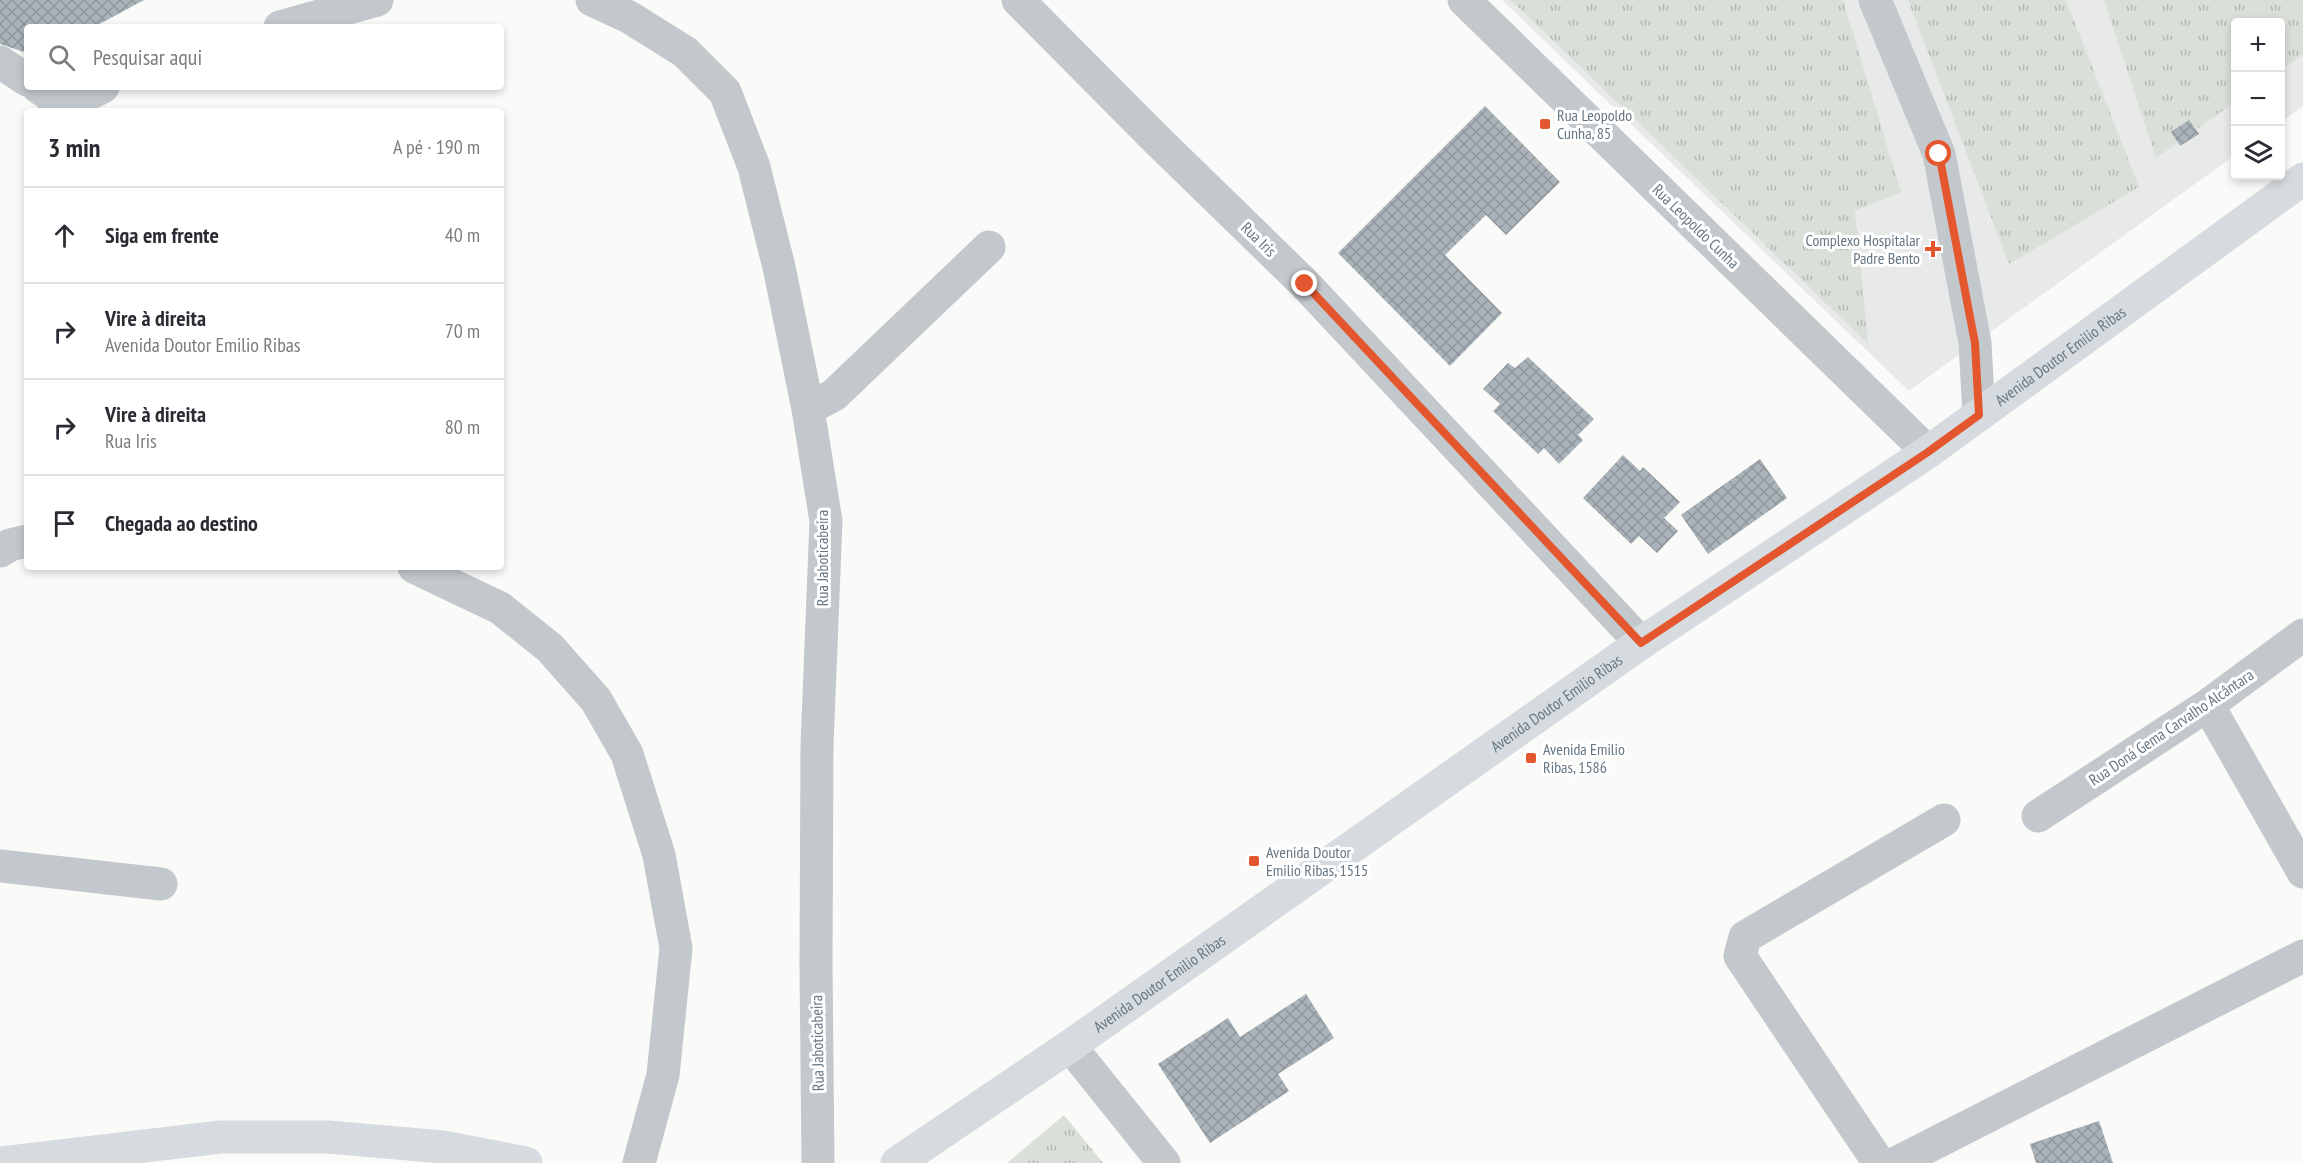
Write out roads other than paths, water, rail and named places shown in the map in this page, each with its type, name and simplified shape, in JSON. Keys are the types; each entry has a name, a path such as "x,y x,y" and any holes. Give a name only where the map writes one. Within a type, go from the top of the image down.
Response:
{"main road":[{"name":"Avenida Doutor Emilio Ribas","path":"897,1163 1070,1046 1641,643 1928,452 2303,179"},
{"path":"0,1162 221,1137 328,1137 443,1147 526,1163"}],"street":[{"path":"291,24 377,0"},
{"name":"Rua Jaboticabeira","path":"592,0 629,17 685,52 724,92 754,167 779,267 808,409 826,521 817,756 818,1163"},
{"name":"Rua Iris","path":"1018,0 1305,284 1641,643"},
{"name":"Rua Leopoldo Cunha","path":"1464,0 1928,452"},
{"path":"1875,0 1939,154 1975,343 1979,415"},
{"path":"0,62 24,78"},
{"path":"54,102 93,90"},
{"path":"808,409 834,395 989,247"},
{"path":"0,551 10,545 24,543"},
{"path":"420,570 500,608 550,648 596,700 627,754 659,855 676,948 663,1075 639,1163"},
{"name":"Rua Doná Gema Carvalho Alcântara","path":"2038,816 2208,705 2303,635"},
{"path":"2208,705 2303,872"},
{"path":"1879,1163 1740,956 1745,937 1944,820"},
{"path":"0,866 161,884"},
{"path":"1896,1163 2303,956"},
{"path":"1070,1046 1164,1163"}],"place":[{"name":"Rua Leopoldo Cunha, 85","path":"1545,124"},
{"name":"Complexo Hospitalar Padre Bento","path":"1933,249"},
{"name":"Avenida Emilio Ribas, 1586","path":"1531,758"},
{"name":"Avenida Doutor Emilio Ribas, 1515","path":"1254,861"}]}
